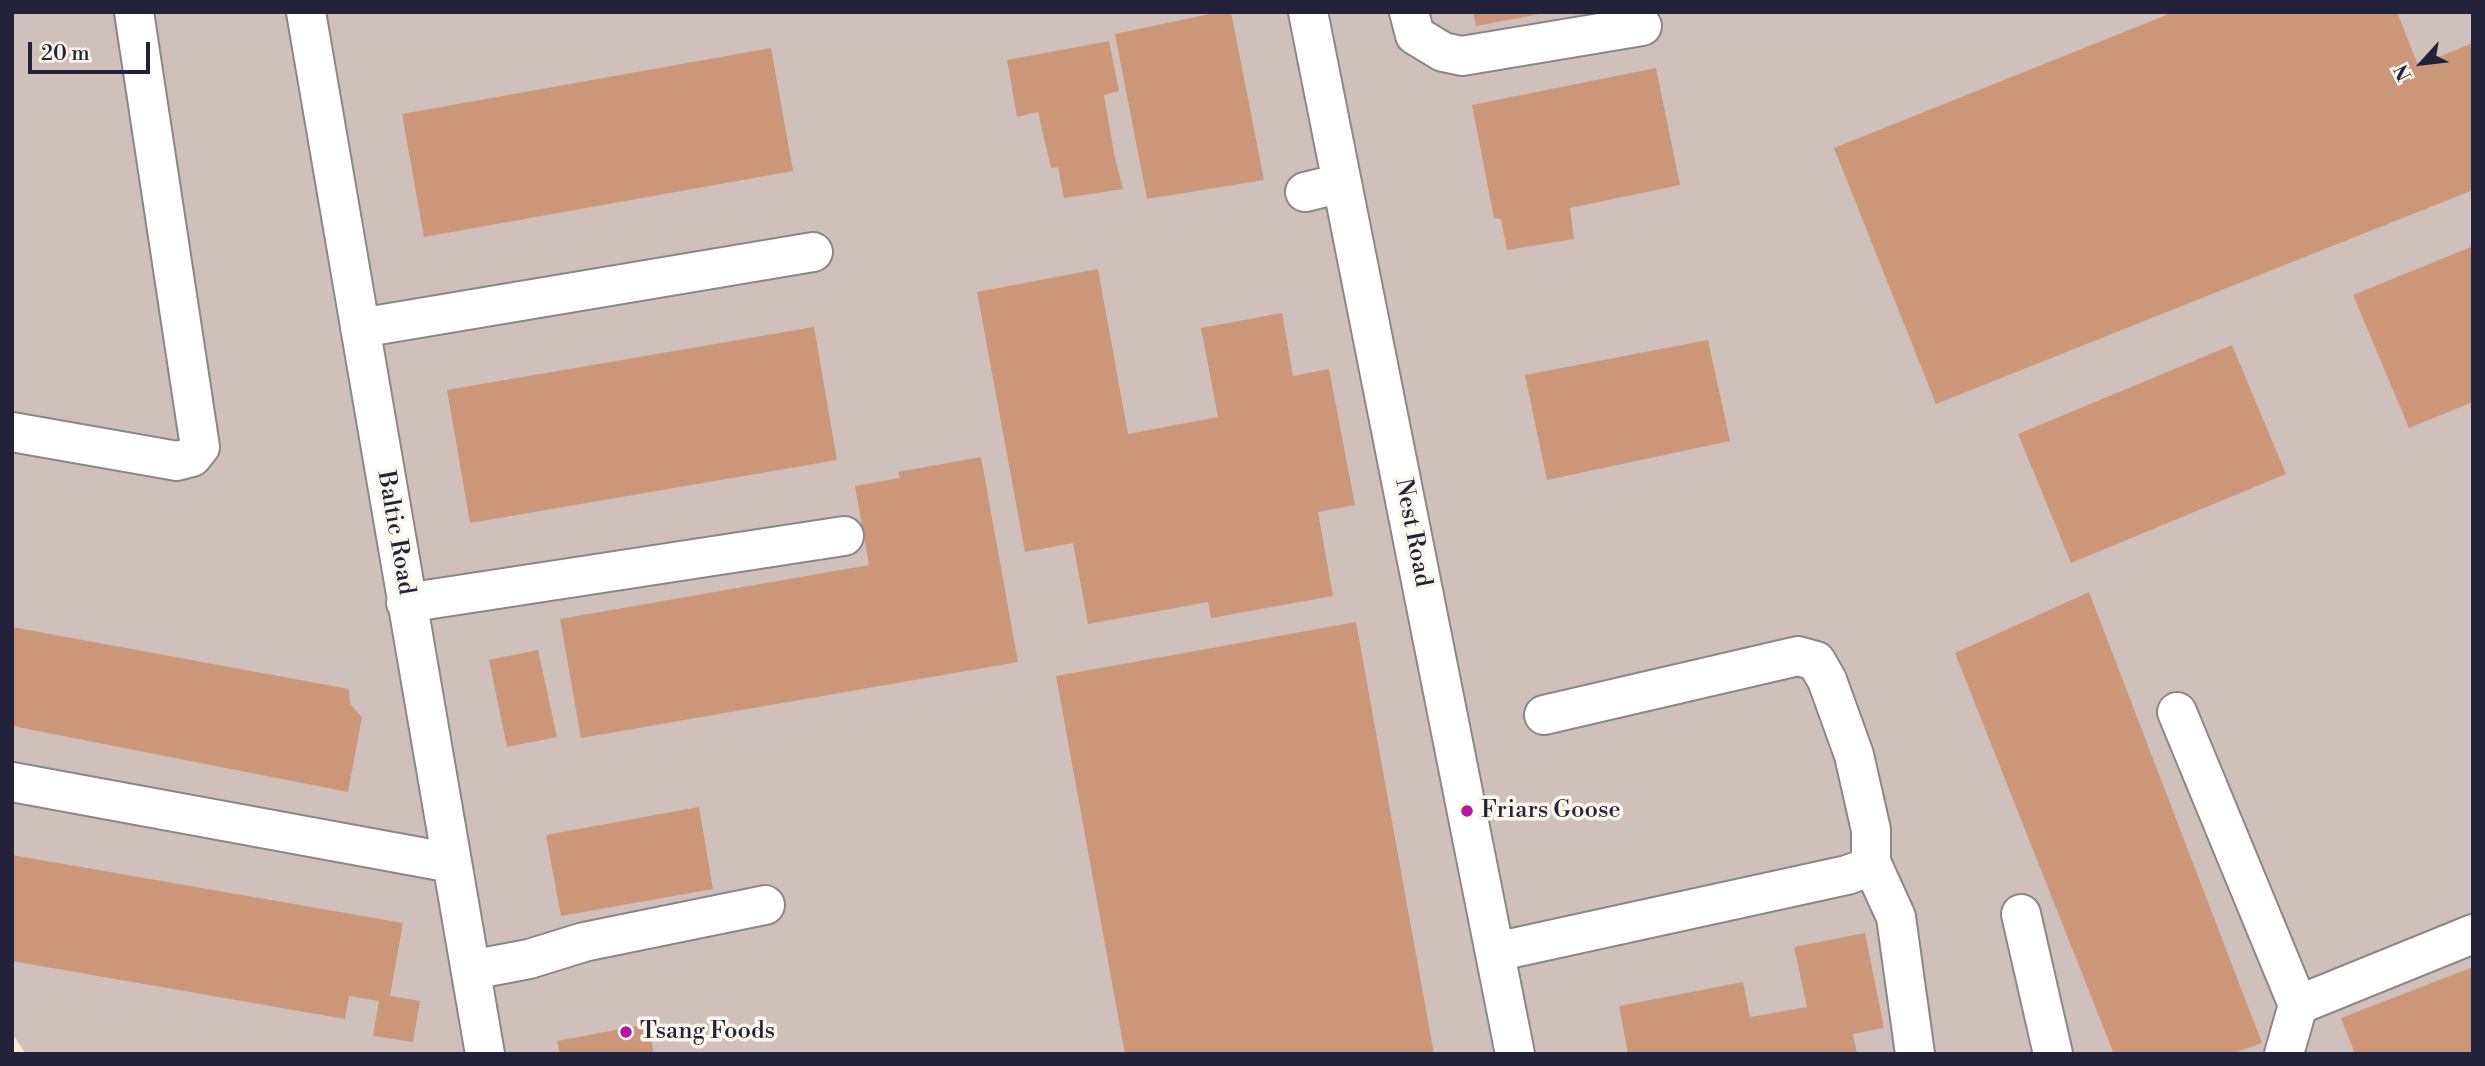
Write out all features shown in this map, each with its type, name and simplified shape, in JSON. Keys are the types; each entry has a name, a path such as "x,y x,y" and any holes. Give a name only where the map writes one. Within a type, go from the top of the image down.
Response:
{"street":[{"path":"12,432 177,461 192,457 200,447 134,12"},
{"name":"Baltic Road","path":"306,12 485,1054"},
{"name":"Nest Road","path":"1308,12 1515,1054"},
{"path":"1409,12 1415,35 1443,52 1462,56 1642,26"},
{"path":"1305,192 1342,183"},
{"path":"360,328 813,252"},
{"path":"406,603 844,536"},
{"path":"1545,715 1798,656 1816,661 1826,680 1854,755 1871,830 1871,862 1896,917 1915,1054"},
{"path":"2177,712 2298,1005 2284,1054"},
{"path":"12,782 452,863"},
{"path":"1495,951 1847,875 1861,870 1871,862"},
{"path":"471,970 529,959 584,942 765,905"},
{"path":"2021,914 2053,1054"},
{"path":"2298,1005 2473,933"}],"shaded area":[{"path":"12,12 2473,12 2473,1054 26,1054 12,1033"}],"building":[{"path":"1219,12 1231,12 1264,180 1147,199 1115,34"},
{"path":"1473,12 1540,12 1540,14 1476,26"},
{"path":"2174,12 2397,12 2418,65 2473,43 2473,190 1936,404 1834,148"},
{"path":"1109,41 1119,91 1104,95 1123,189 1064,198 1058,167 1051,168 1038,112 1017,117 1007,60"},
{"path":"771,48 793,171 424,237 402,114"},
{"path":"1656,68 1680,185 1570,208 1574,239 1507,250 1501,219 1494,218 1472,105"},
{"path":"2473,246 2473,402 2409,428 2353,295"},
{"path":"1098,269 1128,434 1218,417 1201,328 1282,313 1293,376 1329,369 1355,505 1318,512 1333,596 1211,618 1208,602 1088,624 1073,543 1025,552 977,292"},
{"path":"814,327 837,460 470,523 447,390"},
{"path":"1708,340 1730,441 1547,480 1525,375"},
{"path":"2232,345 2286,474 2071,563 2018,434"},
{"path":"981,457 1018,662 581,738 560,619 869,565 855,486 900,478 898,472"},
{"path":"2089,592 2262,1043 2231,1054 2114,1054 1955,653"},
{"path":"1356,622 1434,1054 1125,1054 1056,676"},
{"path":"12,627 349,689 350,704 362,717 348,792 12,726"},
{"path":"538,650 557,737 507,747 489,660"},
{"path":"699,807 713,889 561,916 546,835"},
{"path":"12,855 403,923 390,996 420,1001 413,1042 373,1036 379,1001 349,996 345,1019 12,961"},
{"path":"1865,933 1884,1028 1853,1034 1857,1054 1628,1054 1619,1006 1743,982 1750,1017 1807,1007 1794,947"},
{"path":"2473,967 2473,1054 2355,1054 2341,1018"},
{"name":"Tsang Foods","path":"648,1024 654,1054 560,1054 557,1041"}],"place":[{"name":"Friars Goose","path":"1467,811"},
{"name":"Tsang Foods","path":"626,1032"}]}
